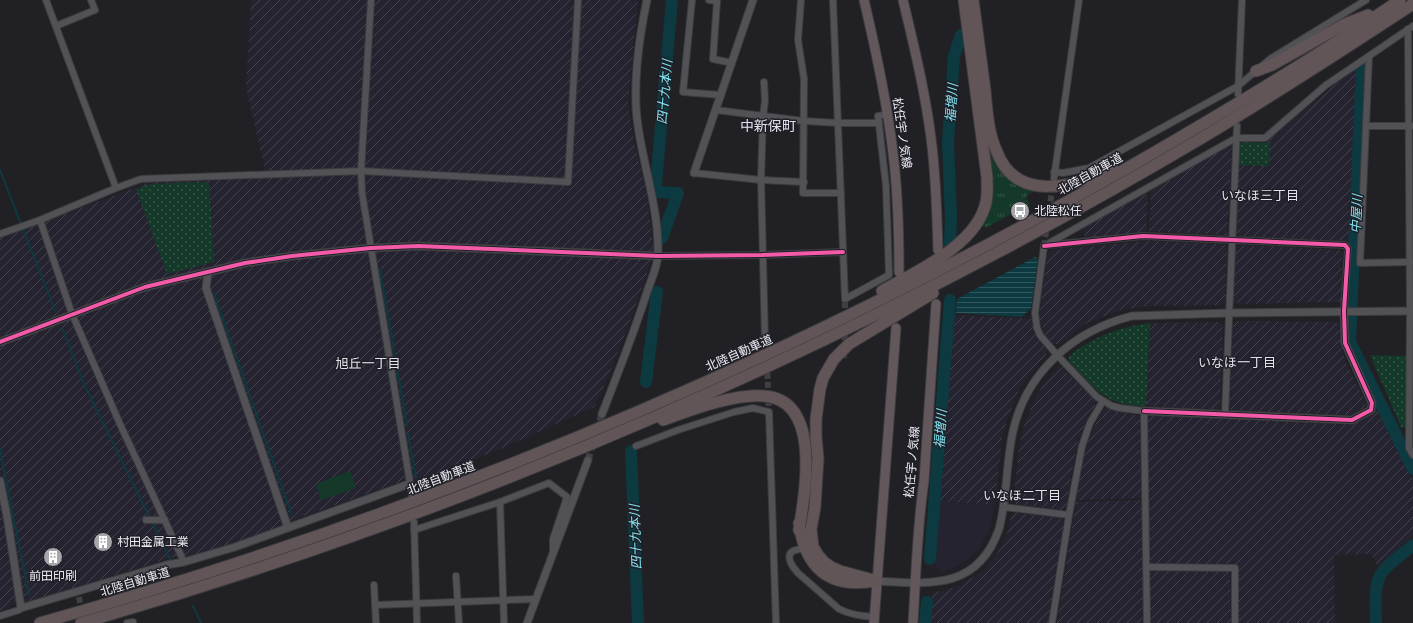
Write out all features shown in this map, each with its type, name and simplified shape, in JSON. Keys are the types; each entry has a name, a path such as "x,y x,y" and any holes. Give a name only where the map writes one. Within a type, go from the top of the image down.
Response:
{"highway":[{"name":"北陸自動車道","path":"40,623 231,565 428,497 600,429 790,344 934,273 1026,225 1202,125 1271,83 1400,0"},
{"path":"966,1 990,131 997,154 1010,172 1019,179 1039,186 1059,187 1098,176 1147,152 1246,95 1271,83"},
{"path":"790,344 943,255 965,237 978,221 986,202 987,177 966,1"},
{"name":"北陸自動車道","path":"81,623 167,597 307,551 424,510 543,464 661,414 782,360 932,286 1114,188 1200,139 1309,72 1413,4"},
{"path":"1256,71 1272,65 1345,24 1388,8"},
{"path":"878,581 861,584 838,580 829,576 814,565 804,549 805,529 815,507 818,458 816,419 820,389 828,368 841,351 860,337 1010,245"},
{"path":"543,464 570,456 667,419 716,403 746,396 773,397 788,406 799,419 804,438 800,456 796,507 813,547 824,562 840,572 878,581"}],"main road":[{"name":"松任宇ノ気線","path":"864,0 888,114 897,192 898,272"},
{"path":"904,0 931,138 938,250"},
{"name":"松任宇ノ気線","path":"912,623 936,304"},
{"path":"874,620 896,328"}],"street":[{"path":"46,0 116,188"},
{"path":"56,26 95,10 91,0"},
{"path":"371,0 361,171 362,193 412,495"},
{"path":"0,234 40,220 141,179 361,171 568,182 578,0"},
{"path":"602,414 643,304 658,256 657,232 651,187 638,126 636,104 640,41 647,0"},
{"path":"692,0 683,92 721,95"},
{"path":"709,0 717,1 713,59 732,64"},
{"path":"753,0 694,173 761,180 804,182"},
{"path":"801,0 798,40 804,79 803,193 841,193"},
{"path":"833,0 845,299 889,275 886,186 878,116 888,114"},
{"path":"1080,0 1054,175 1088,168 1238,86 1270,59 1366,0"},
{"path":"1238,94 1242,0"},
{"path":"1044,246 1236,138 1265,138 1326,85 1411,28"},
{"path":"1411,28 1412,311 1409,448 1413,455"},
{"path":"1369,56 1360,263 1411,262"},
{"path":"764,82 765,101 762,116 761,180 765,339"},
{"path":"716,110 804,121 879,123"},
{"path":"1225,414 1237,126"},
{"path":"1366,126 1411,126"},
{"path":"40,220 72,314 162,520 184,562"},
{"path":"1143,236 1345,245 1348,249 1345,343 1372,403 1371,410 1352,420 1144,411 1120,408 1103,401 1091,392 1057,355 1040,335 1037,328 1035,308 1044,246 1143,236"},
{"path":"0,342 145,287 245,263 292,256 371,248 418,246 658,256 762,255 843,252"},
{"path":"208,272 206,288 288,528"},
{"path":"878,581 915,583 951,580 972,569 983,558 993,544 999,530 1010,445 1018,416 1025,399 1035,381 1057,355 1082,336 1106,324 1132,316 1229,313 1412,311"},
{"path":"1052,623 1069,515 1083,440 1090,423 1103,401"},
{"path":"636,446 678,430 734,412 753,408 769,412 776,623"},
{"path":"1144,411 1147,623"},
{"path":"527,623 588,460"},
{"path":"0,481 22,608"},
{"path":"414,530 500,502 549,483 567,497 553,539 553,553"},
{"path":"0,616 22,608 78,595 166,565 184,562 235,547 409,484"},
{"path":"500,502 504,623"},
{"path":"1003,507 1069,515"},
{"path":"146,520 162,520"},
{"path":"414,522 417,623"},
{"path":"804,549 796,549 790,556 789,561 798,573 839,609 847,613 874,620"},
{"path":"1147,567 1235,568 1235,623"},
{"path":"456,576 459,623"},
{"path":"374,585 376,623"},
{"path":"375,605 536,598"},
{"path":"127,623 133,623"}],"shaded area":[{"path":"251,0 638,0 628,104 635,146 646,190 654,253 628,327 602,391 594,407 498,450 423,479 398,483 298,518 282,528 189,558 174,557 34,600 13,603 8,609 0,611 0,238 148,183 267,178 246,87"},
{"path":"1357,66 1350,241 1240,237 1236,233 1239,145 1243,142 1266,143"},
{"path":"1232,143 1227,235 1149,231 1151,191"},
{"path":"1148,193 1146,232 1085,239 1083,227"},
{"path":"1147,241 1223,244 1227,247 1225,302 1221,305 1146,306 1120,310 1087,323 1058,344 1052,344 1044,333 1040,318 1048,253 1052,250"},
{"path":"1239,245 1339,250 1342,253 1341,300 1338,302 1239,304 1232,301 1235,247"},
{"path":"953,315 1032,319 1035,334 1046,348 1046,355 1028,375 1020,387 1008,417 1002,437 995,505 939,501"},
{"path":"1236,321 1336,322 1339,324 1345,361 1366,403 1365,407 1351,415 1231,410 1229,407 1233,325"},
{"path":"1219,322 1223,325 1220,406 1217,410 1146,406 1150,323"},
{"path":"1058,367 1062,367 1095,401 1095,406 1086,422 1078,442 1066,507 1063,510 1016,504 1013,501 1019,448 1024,425 1041,388"},
{"path":"1108,408 1136,415 1140,419 1141,498 1076,500 1087,444 1100,414 1104,409"},
{"path":"1377,410 1413,479 1413,535 1378,567 1371,554 1334,555 1335,623 1239,623 1239,565 1150,566 1147,418 1152,415 1352,425"},
{"path":"1142,500 1143,623 1057,623 1076,502"},
{"path":"939,501 995,505 990,528 980,547 966,561 942,572 935,565"},
{"path":"1015,513 1060,518 1064,522 1048,623 930,623 932,595 935,592 963,584 987,567 1000,549 1008,531 1011,516"},
{"path":"1153,571 1230,572 1231,623 1149,623 1149,574"}],"green space":[{"path":"1270,139 1269,166 1239,165 1239,145 1243,142 1266,143"},
{"path":"989,147 996,161 1036,191 1028,194 1026,198 1030,204 985,228 981,224 990,162"},
{"path":"209,183 214,262 167,274 136,189 151,184"},
{"path":"1150,323 1146,406 1121,403 1102,394 1086,380 1069,361 1069,356 1087,343 1097,338 1117,330"},
{"path":"1370,355 1406,356 1406,428 1401,427"},
{"path":"350,471 356,488 321,500 316,484"}],"water":[{"path":"1035,257 1038,259 1031,308 1022,317 956,313 957,299"}],"waterway":[{"name":"四十九本川","path":"656,184 672,0"},
{"name":"福増川","path":"950,243 951,218 948,142 954,56 961,35"},
{"name":"中屋川","path":"1362,65 1350,342 1413,469"},
{"path":"0,170 55,311"},
{"name":"四十九本川","path":"657,192 678,193 662,238"},
{"path":"380,269 407,425"},
{"name":"四十九本川","path":"646,382 657,292"},
{"path":"214,293 291,513"},
{"name":"福増川","path":"930,559 950,300"},
{"path":"63,330 84,384 170,559"},
{"path":"408,433 416,478"},
{"path":"0,449 29,595"},
{"name":"四十九本川","path":"631,451 638,623"},
{"name":"中屋川","path":"1376,623 1375,605 1378,580 1384,570 1413,545"},
{"name":"福増川","path":"925,623 927,602"},
{"path":"193,606 201,623"}],"tunnel":[{"path":"1044,246 1053,184"},
{"path":"845,299 845,317"},
{"path":"844,358 845,328"},
{"path":"765,339 766,355"},
{"path":"767,364 769,412"},
{"path":"597,431 602,414"},
{"path":"588,460 594,441"},
{"path":"79,597 82,613"}],"cycle path":[{"path":"1044,246 1143,236 1345,245 1348,249 1344,311 1345,343 1372,403 1371,410 1352,420 1144,411"},
{"path":"0,342 145,287 245,263 292,256 371,248 418,246 658,256 762,255 843,252"}],"place":[{"name":"北陸松任","path":"1020,211"},
{"name":"村田金属工業","path":"103,542"},
{"name":"前田印刷","path":"53,557"}],"district":[{"name":"中新保町","path":"768,126"},
{"name":"いなほ三丁目","path":"1260,195"},
{"name":"いなほ一丁目","path":"1237,362"},
{"name":"旭丘一丁目","path":"368,363"},
{"name":"いなほ二丁目","path":"1022,495"}]}
